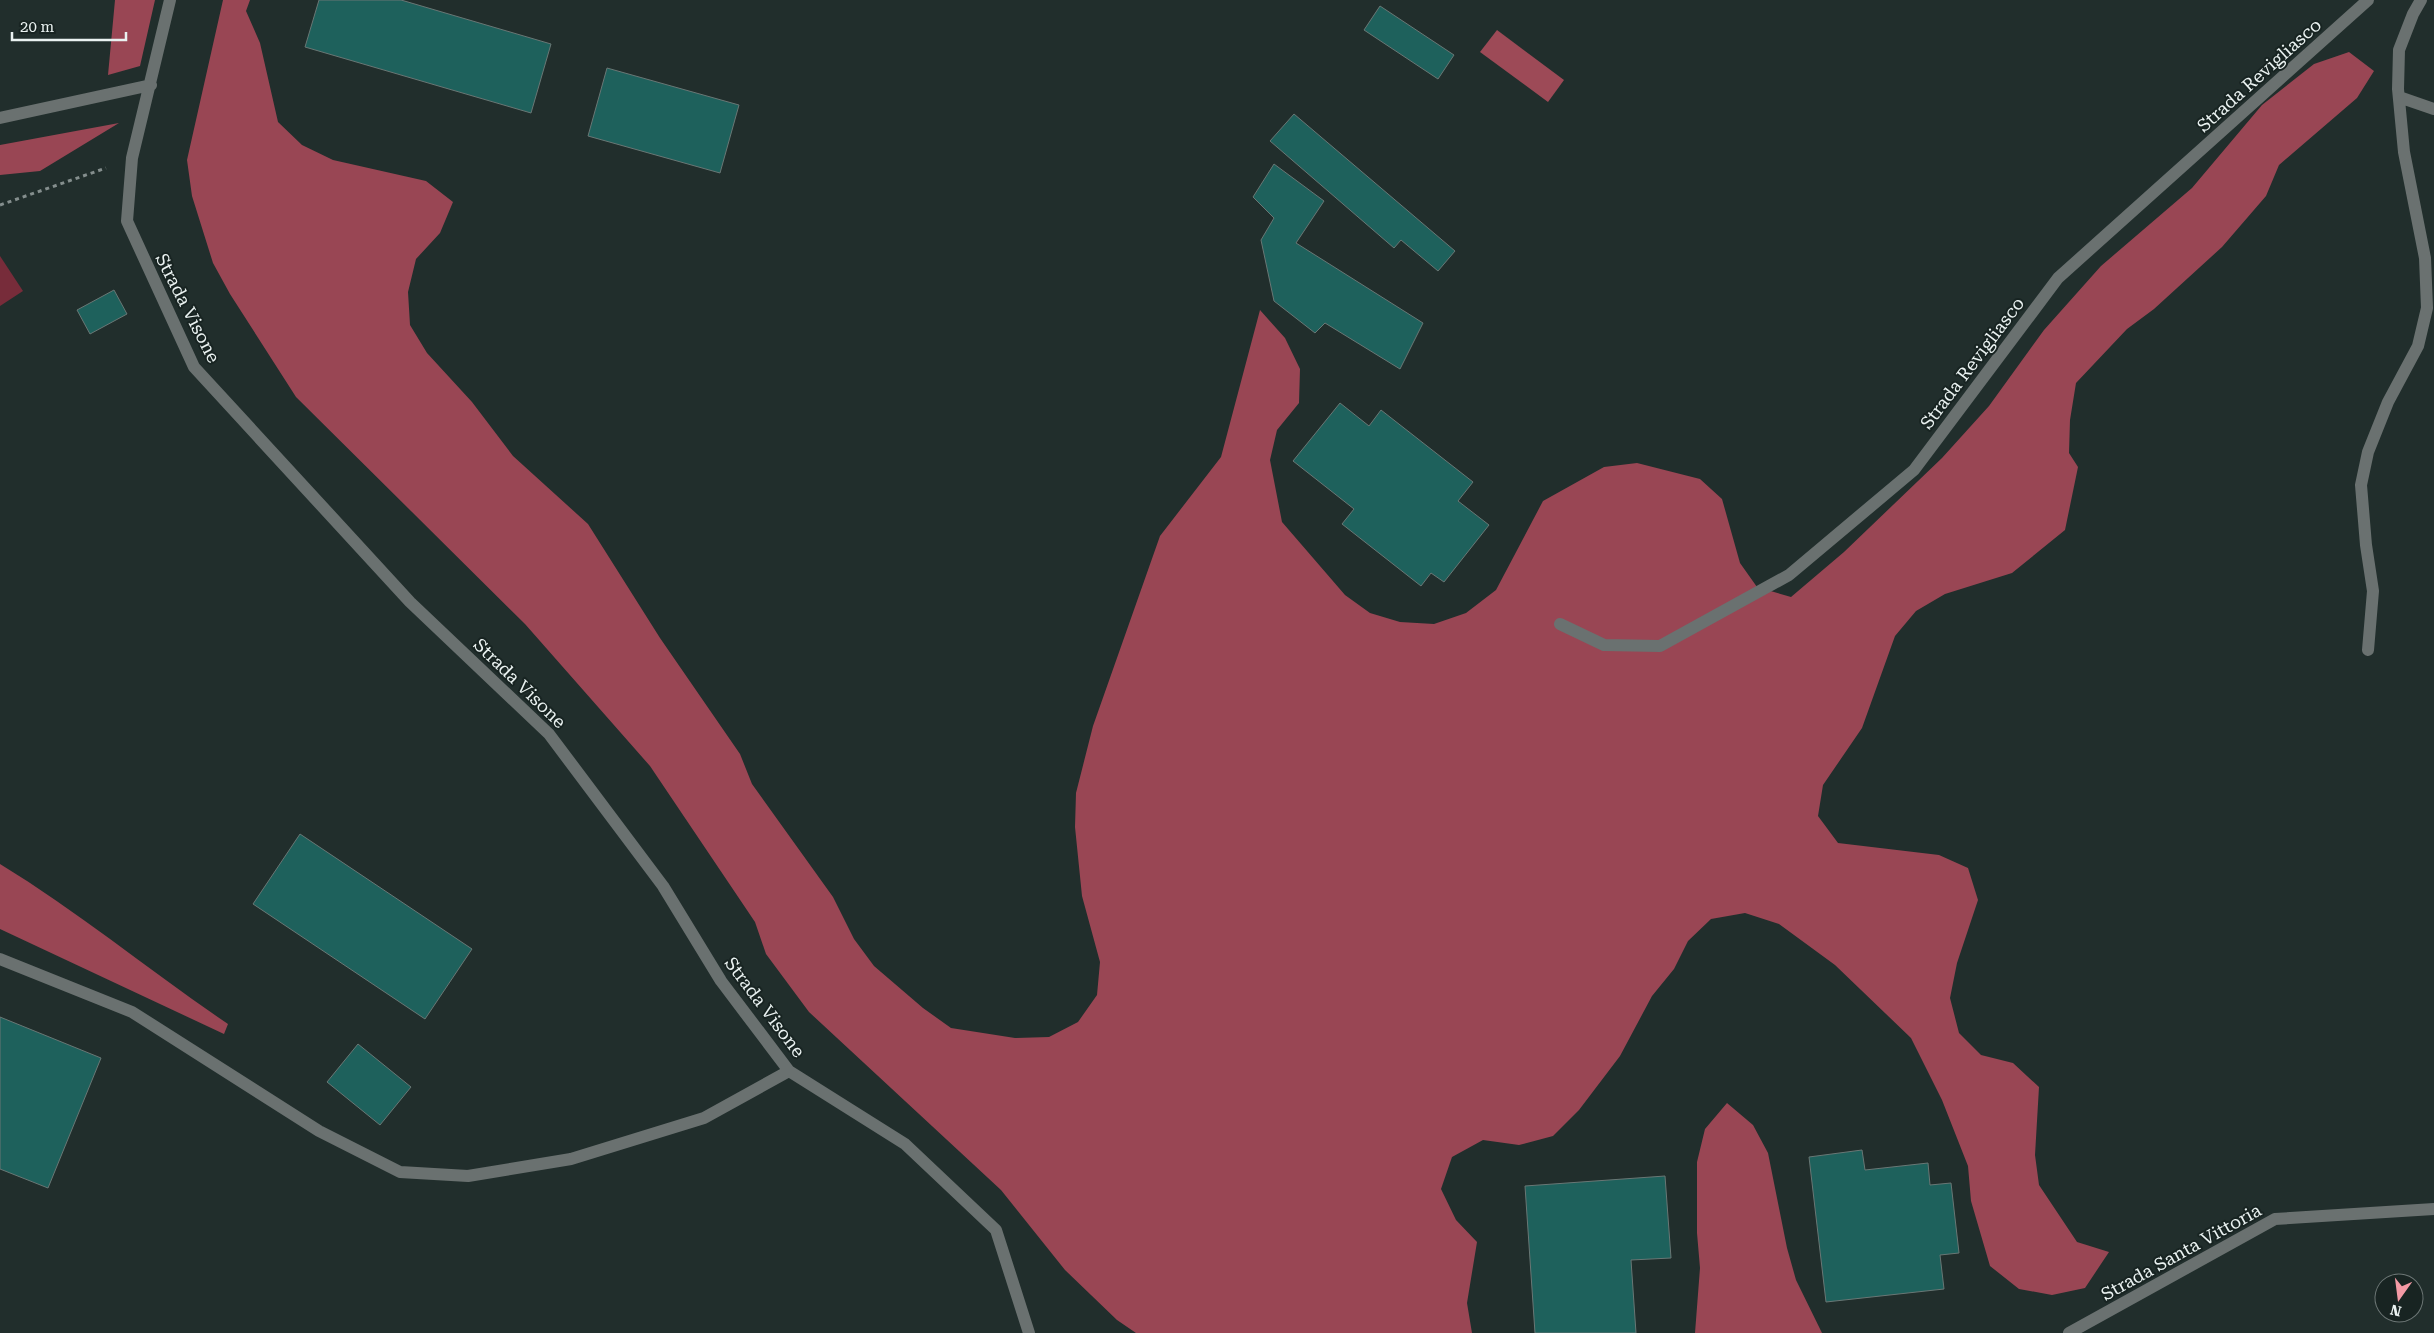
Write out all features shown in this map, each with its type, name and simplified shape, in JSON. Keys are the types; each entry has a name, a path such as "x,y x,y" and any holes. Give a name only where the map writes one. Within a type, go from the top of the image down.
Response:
{"street":[{"name":"Strada Visone","path":"170,0 132,158 127,221 194,367 410,602 550,734 663,886 722,981 789,1071 905,1144 996,1230 1029,1333"},
{"name":"Strada Revigliasco","path":"1560,624 1604,646 1660,646 1789,575 1914,470 2058,278 2368,0"},
{"path":"2368,650 2373,591 2366,545 2361,485 2368,452 2388,402 2418,346 2427,308 2425,258 2404,152 2399,97 2399,50 2413,14 2422,0"},
{"path":"0,118 151,85"},
{"path":"2399,97 2434,109"},
{"path":"0,959 132,1012 319,1132 400,1172 468,1176 571,1159 704,1118 789,1071"},
{"name":"Strada Santa Vittoria","path":"2068,1333 2275,1220 2434,1209"}],"path":[{"path":"0,205 132,158"}],"shaded area":[{"path":"115,0 155,0 140,66 108,75"},
{"path":"223,0 250,0 246,11 260,43 278,122 302,145 333,160 426,181 453,202 440,233 416,259 408,292 410,325 427,353 472,402 513,456 588,524 660,638 740,754 752,784 833,897 854,939 874,966 923,1008 951,1028 1015,1038 1049,1037 1078,1022 1097,995 1100,962 1082,896 1075,827 1076,793 1093,726 1160,536 1221,457 1260,310 1285,338 1300,369 1299,403 1277,430 1270,460 1282,522 1345,595 1370,613 1400,622 1434,624 1466,613 1496,590 1543,501 1604,467 1637,463 1700,479 1722,499 1740,563 1757,587 1791,597 1844,552 1942,458 1989,406 2044,330 2101,266 2192,188 2262,105 2314,64 2349,52 2374,71 2357,98 2279,165 2266,196 2222,247 2154,309 2127,329 2076,383 2070,420 2069,453 2078,467 2065,530 2012,573 1945,594 1916,611 1895,636 1862,728 1823,785 1818,816 1838,843 1939,855 1968,868 1978,900 1957,963 1950,998 1959,1033 1981,1055 2013,1063 2039,1087 2035,1155 2039,1185 2077,1242 2109,1252 2085,1288 2052,1295 2019,1289 1990,1266 1971,1201 1968,1166 1942,1100 1911,1038 1835,965 1779,924 1745,913 1711,919 1688,941 1674,969 1652,996 1620,1056 1579,1110 1553,1136 1519,1145 1483,1140 1452,1157 1441,1189 1456,1220 1477,1242 1467,1303 1472,1333 1136,1333 1117,1320 1065,1270 1001,1190 809,1012 766,954 755,922 650,766 525,624 296,397 230,294 213,263 192,196 187,160"},
{"path":"1497,30 1564,80 1548,102 1480,52"},
{"path":"119,123 40,171 0,175 0,145"},
{"path":"0,256 23,291 0,306"},
{"path":"0,864 87,922 228,1024 224,1034 0,929"},
{"path":"1727,1103 1753,1125 1768,1153 1787,1248 1796,1280 1822,1333 1695,1333 1700,1268 1697,1233 1697,1162 1705,1129"}],"building":[{"path":"319,0 401,0 551,44 531,113 305,47"},
{"path":"1380,6 1454,55 1438,79 1364,30"},
{"path":"607,68 739,105 720,173 588,136"},
{"path":"1294,114 1455,251 1438,271 1401,240 1394,248 1270,141"},
{"path":"1274,164 1324,201 1296,243 1423,323 1400,369 1325,323 1315,333 1274,301 1261,240 1274,218 1253,197"},
{"path":"114,290 127,314 90,334 77,310"},
{"path":"1340,403 1369,426 1381,410 1473,482 1458,501 1489,525 1444,582 1431,573 1421,586 1342,524 1354,509 1293,461"},
{"path":"300,834 472,949 425,1019 253,904"},
{"path":"0,1017 101,1058 48,1188 0,1169"},
{"path":"358,1044 411,1087 380,1125 327,1082"},
{"path":"1862,1150 1865,1170 1928,1163 1930,1185 1951,1183 1959,1253 1940,1255 1944,1289 1826,1302 1809,1157"},
{"path":"1665,1176 1671,1258 1631,1260 1636,1333 1535,1333 1525,1186"}]}
